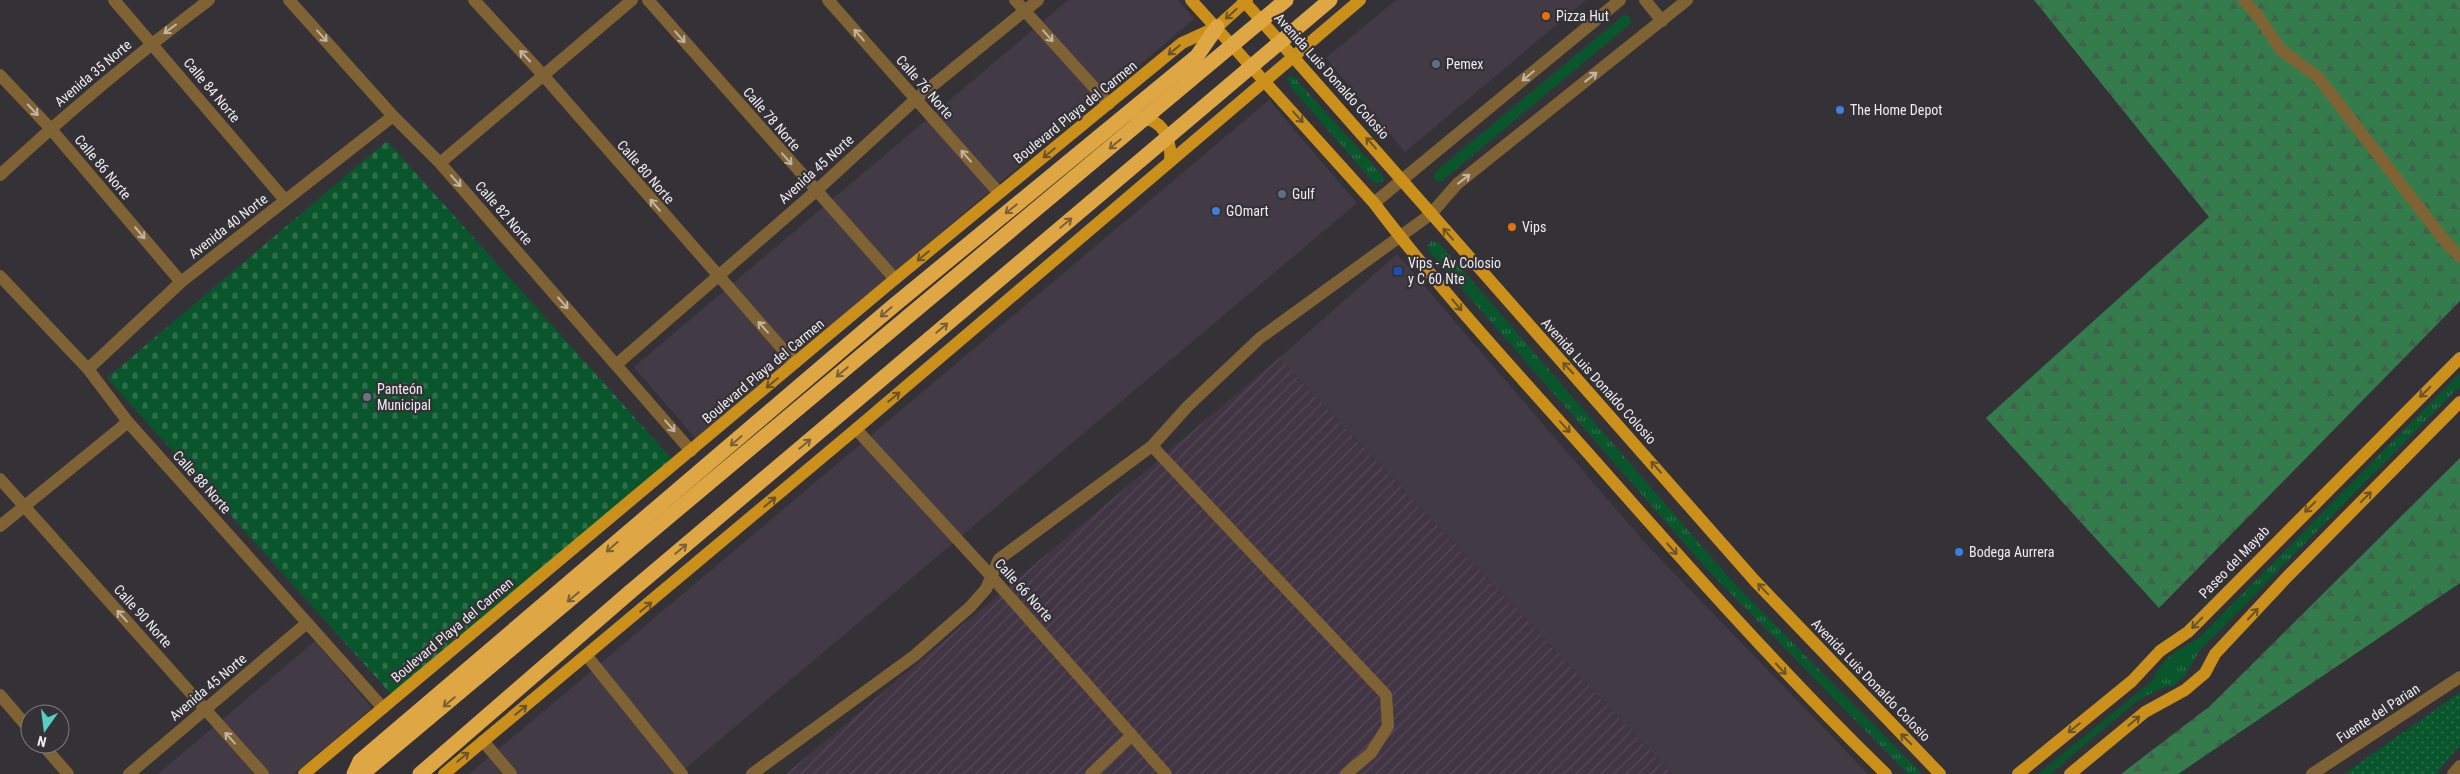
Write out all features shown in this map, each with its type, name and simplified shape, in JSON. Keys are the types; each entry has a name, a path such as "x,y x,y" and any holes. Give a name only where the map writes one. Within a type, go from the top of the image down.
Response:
{"highway":[{"path":"362,774 1286,0"},
{"path":"420,774 630,592 1330,0"},
{"path":"354,774 360,761 892,307 1197,56 1217,27"}],"main road":[{"path":"1190,0 1217,27 1374,203 1399,236 1480,332 1724,608 1812,702 1886,774"},
{"path":"444,774 856,429 1360,0"},
{"name":"Boulevard Playa del Carmen","path":"304,774 999,193 1182,43 1217,27 1245,1"},
{"name":"Avenida Luis Donaldo Colosio","path":"1245,1 1511,306 1607,410 1755,581 1940,774"},
{"path":"1119,120 1139,117 1162,126 1167,134 1171,148 1170,162"},
{"name":"Paseo del Mayab","path":"2018,774 2132,681 2160,651 2188,632 2460,358"},
{"path":"2070,774 2145,712 2185,690 2205,672 2215,654 2287,577 2460,402"}],"street":[{"name":"Calle 84 Norte","path":"114,0 153,42 285,200"},
{"name":"Avenida 35 Norte","path":"0,175 50,128 153,42 209,0"},
{"name":"Calle 82 Norte","path":"289,0 393,116 440,163 692,451"},
{"name":"Calle 80 Norte","path":"474,0 795,363"},
{"path":"440,163 632,0"},
{"name":"Calle 78 Norte","path":"648,0 895,279"},
{"name":"Calle 76 Norte","path":"828,0 999,193"},
{"path":"1015,0 1109,104"},
{"name":"Avenida 45 Norte","path":"617,364 816,191 916,99 1038,0"},
{"path":"1374,203 1620,0"},
{"path":"1645,0 1662,21"},
{"path":"752,774 914,656 970,607 986,588 999,559 1152,446 1188,406 1260,338 1431,214 1457,184 1687,0"},
{"path":"2244,0 2258,16 2281,50 2318,77 2444,240 2460,257"},
{"name":"Calle 86 Norte","path":"0,75 50,128 181,282"},
{"name":"Avenida 40 Norte","path":"88,369 181,282 393,116"},
{"name":"Calle 88 Norte","path":"0,276 88,369 128,422 383,708"},
{"path":"0,526 128,422"},
{"name":"Calle 66 Norte","path":"856,429 991,576 1166,774"},
{"path":"1152,446 1386,694 1388,726 1371,753 1346,774"},
{"name":"Calle 90 Norte","path":"0,479 263,774"},
{"name":"Avenida 45 Norte","path":"129,774 307,623"},
{"path":"587,656 682,774"},
{"name":"Fuente del Parian","path":"2312,774 2460,677"},
{"path":"0,695 20,718"},
{"path":"1090,774 1132,734"},
{"path":"483,741 512,774"},
{"path":"51,754 68,774"},
{"path":"2453,774 2460,766"}],"shaded area":[{"path":"1068,0 1178,0 1194,19 696,439 634,367"},
{"path":"1396,0 1586,0 1405,152 1326,58"},
{"path":"1269,100 1357,203 679,774 469,774"},
{"path":"1397,254 1646,544 1868,774 1672,774 1279,358"},
{"path":"1279,358 1672,774 786,774"},
{"path":"315,641 372,708 294,774 158,774"}],"green space":[{"path":"2034,0 2460,0 2460,301 2159,608 1986,418 2209,217"},
{"path":"1624,15 1629,16 1631,23 1441,182 1437,182 1434,178 1435,172"},
{"path":"1292,75 1383,176 1383,182 1374,183 1290,86 1287,78"},
{"path":"387,141 672,459 391,694 107,378"},
{"path":"1431,241 1439,243 1732,581 1922,774 1908,774 1706,568 1429,251 1428,245"},
{"path":"2460,373 2460,386 2200,650 2185,676 2173,686 2161,688 2137,701 2050,774 2038,774 2153,680 2161,665 2167,659 2200,637"},
{"path":"2460,458 2460,583 2178,774 2121,774 2210,706"},
{"path":"2460,692 2460,745 2436,774 2344,774"}],"place":[{"name":"Pizza Hut","path":"1546,16"},
{"name":"Pemex","path":"1436,64"},
{"name":"The Home Depot","path":"1840,110"},
{"name":"Gulf","path":"1282,194"},
{"name":"GOmart","path":"1216,211"},
{"name":"Vips","path":"1512,227"},
{"name":"Vips - Av Colosio y C 60 Nte","path":"1398,271"},
{"name":"Panteón Municipal","path":"367,397"},
{"name":"Bodega Aurrera","path":"1959,552"}]}
